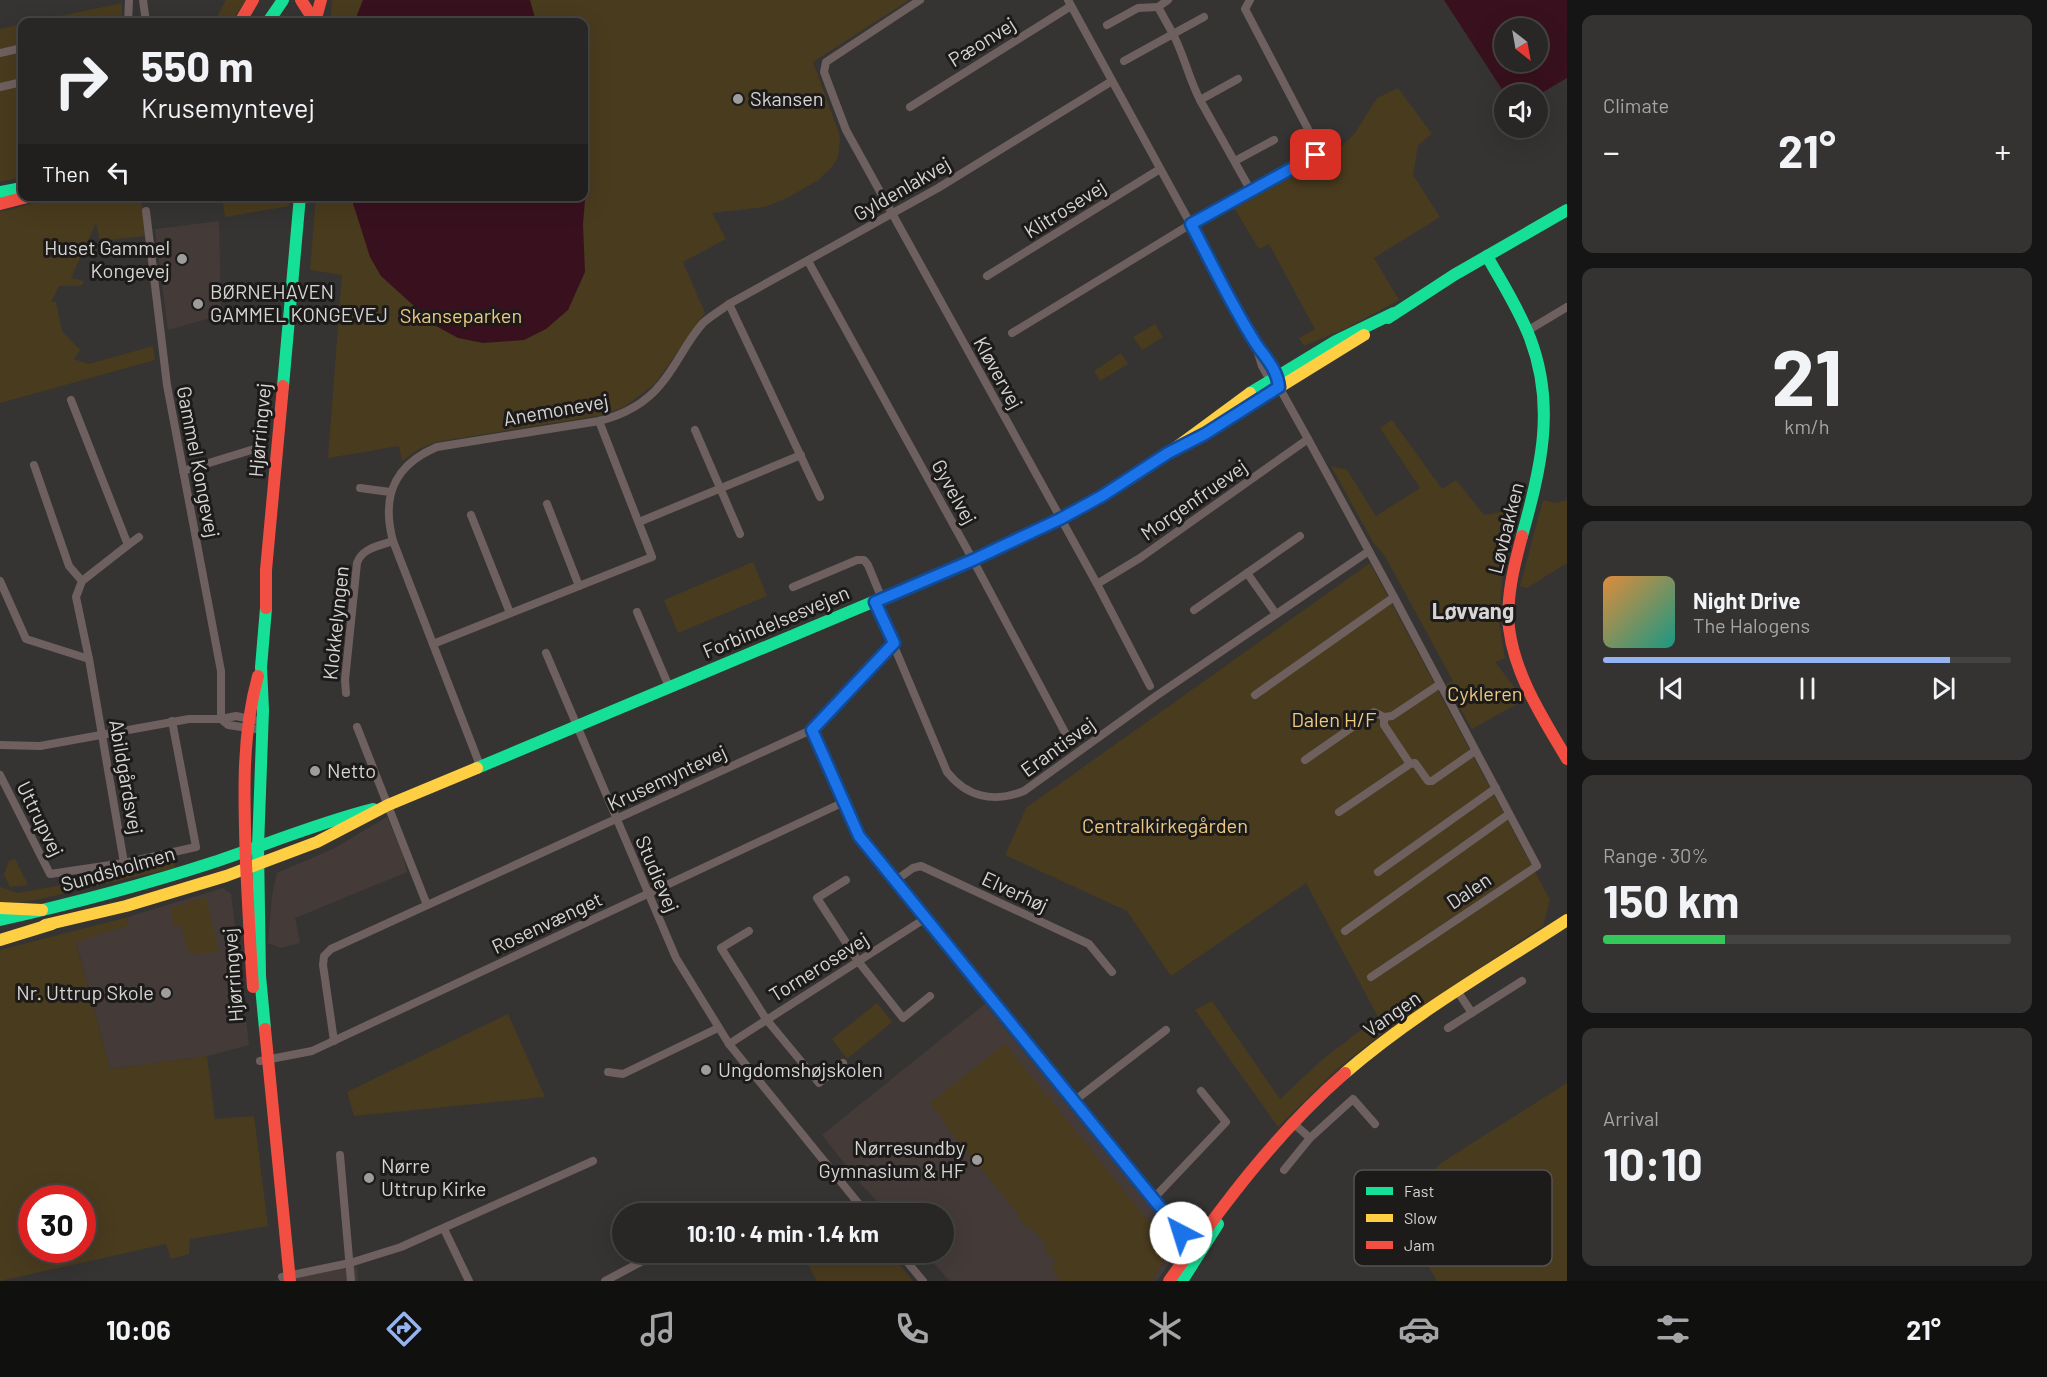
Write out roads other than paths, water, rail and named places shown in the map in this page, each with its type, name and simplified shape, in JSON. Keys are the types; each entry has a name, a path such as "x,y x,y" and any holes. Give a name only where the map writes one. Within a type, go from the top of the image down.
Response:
{"main road":[{"path":"242,18 253,0"},
{"path":"264,18 275,0"},
{"path":"271,18 283,0"},
{"path":"301,0 312,18"},
{"path":"317,18 321,8 321,0"},
{"path":"0,192 18,189"},
{"path":"0,204 18,199"},
{"name":"Hjørringvej","path":"252,858 262,726 261,667 266,617 266,570 300,201"},
{"name":"Forbindelsesvejen","path":"1487,256 1506,239 1567,201"},
{"name":"Forbindelsesvejen","path":"252,858 577,728 973,560 1060,519 1102,496 1336,341 1394,314 1567,210"},
{"name":"Løvbakken","path":"1487,256 1527,332 1539,367 1544,391 1545,442 1512,576 1509,627 1521,673 1567,759"},
{"name":"Hjørringvej","path":"261,667 246,723 244,773 252,858 264,1061 286,1278"},
{"name":"Forbindelsesvejen","path":"252,858 308,846 340,822"},
{"name":"Sundsholmen","path":"0,934 126,906 252,858"},
{"name":"Sundsholmen","path":"0,920 162,878 252,858"},
{"path":"0,908 42,910"},
{"name":"Vangen","path":"1169,1281 1258,1162 1293,1123 1351,1068 1458,992 1567,920"},
{"path":"0,940 52,924"},
{"name":"Vangen","path":"1182,1281 1258,1162"}],"street":[{"path":"128,18 129,0"},
{"path":"143,0 145,18"},
{"name":"Kløvervej","path":"920,0 826,62 824,72 846,130 1097,584 1150,686"},
{"path":"1107,25 1138,8 1158,7 1168,0"},
{"path":"1012,333 1191,224 1320,152 1245,9 1250,0"},
{"name":"Dalen","path":"1070,3 1254,340 1270,362 1276,381 1537,866 1371,977"},
{"name":"Pæonvej","path":"910,107 1070,3"},
{"path":"1158,7 1179,46 1191,84 1251,190"},
{"path":"1124,61 1204,17"},
{"path":"0,53 18,49"},
{"path":"1200,100 1238,79"},
{"name":"Gyldenlakvej","path":"705,321 729,304 938,189 1112,81"},
{"path":"0,87 18,83"},
{"path":"1236,161 1274,140"},
{"name":"Klitrosevej","path":"987,276 1160,170"},
{"name":"Gammel Kongevej","path":"146,211 167,385 221,671 220,719"},
{"name":"Gyvelvej","path":"808,261 973,560 1069,740"},
{"path":"729,304 820,497"},
{"path":"1527,332 1567,307"},
{"name":"Anemonevej","path":"481,768 393,541 388,510 390,492 397,477 409,463 421,454 437,447 618,416 646,399 661,385 705,321"},
{"path":"71,400 128,545"},
{"path":"433,644 652,557 599,421"},
{"path":"695,430 740,534"},
{"name":"Morgenfruevej","path":"1097,584 1140,558 1308,439"},
{"path":"183,471 261,447"},
{"path":"639,522 801,455"},
{"path":"34,465 69,566 82,581 139,537"},
{"path":"360,488 390,492"},
{"path":"547,504 579,586"},
{"path":"471,515 510,613"},
{"path":"1194,610 1300,536"},
{"name":"Klokkelyngen","path":"346,693 345,680 357,563 366,550 393,541"},
{"name":"Erantisvej","path":"793,587 857,560 864,560 868,565 894,643 947,772 956,783 978,796 1003,797 1024,791 1156,696 1369,551"},
{"path":"1246,573 1275,614"},
{"path":"0,581 26,639 89,659"},
{"name":"Abildgårdsvej","path":"82,581 76,597 124,863 196,847 172,721"},
{"path":"1255,695 1394,597"},
{"path":"637,612 669,689"},
{"name":"Krusemyntevej","path":"334,1041 323,965 324,956 330,949 812,730 894,643"},
{"name":"Studievej","path":"546,653 676,958 729,1044 858,1203"},
{"path":"1305,760 1374,712 1384,717 1392,716 1440,684"},
{"path":"0,745 40,746 172,721 220,719 229,716 262,726"},
{"path":"1384,717 1384,726 1410,764"},
{"path":"357,727 427,905"},
{"path":"812,730 859,836 1181,1233"},
{"path":"1340,812 1410,764 1415,763 1428,781 1432,781 1475,751"},
{"name":"Uttrupvej","path":"0,775 50,874 124,863"},
{"path":"1378,872 1496,789"},
{"name":"Rosenvænget","path":"264,1061 297,1055 334,1041 844,802"},
{"name":"Dalen","path":"1345,931 1509,814"},
{"name":"Elverhøj","path":"896,880 913,868 921,866 1089,944 1112,972"},
{"path":"846,880 818,898 858,962 903,1018 930,996"},
{"name":"Tornerosevej","path":"729,1044 926,918"},
{"path":"748,931 721,948 766,1019 819,1083 843,1063"},
{"path":"1448,1028 1522,981"},
{"path":"1458,992 1472,1013"},
{"path":"608,1072 623,1074 718,1028"},
{"path":"1074,1101 1167,1030"},
{"path":"1153,1199 1226,1122 1201,1091"},
{"path":"1284,1170 1310,1138 1353,1099 1375,1124"},
{"path":"1293,1123 1310,1138"},
{"path":"340,1155 351,1281"},
{"path":"286,1278 350,1263 401,1247 593,1161"},
{"path":"444,1229 469,1281"},
{"path":"605,1281 640,1263"},
{"path":"908,1263 923,1281"}],"place":[{"name":"Skansen","path":"738,99"},
{"name":"Huset Gammel Kongevej","path":"182,259"},
{"name":"BØRNEHAVEN GAMMEL KONGEVEJ","path":"198,304"},
{"name":"Netto","path":"315,771"},
{"name":"Nr. Uttrup Skole","path":"166,993"},
{"name":"Ungdomshøjskolen","path":"706,1070"},
{"name":"Nørresundby Gymnasium & HF","path":"977,1160"},
{"name":"Nørre Uttrup Kirke","path":"369,1178"}],"district":[{"name":"Løvvang","path":"1473,611"}],"park label":[{"name":"Skanseparken","path":"461,316"},
{"name":"Cykleren","path":"1485,694"},
{"name":"Dalen H/F","path":"1334,720"},
{"name":"Centralkirkegården","path":"1165,826"}]}
